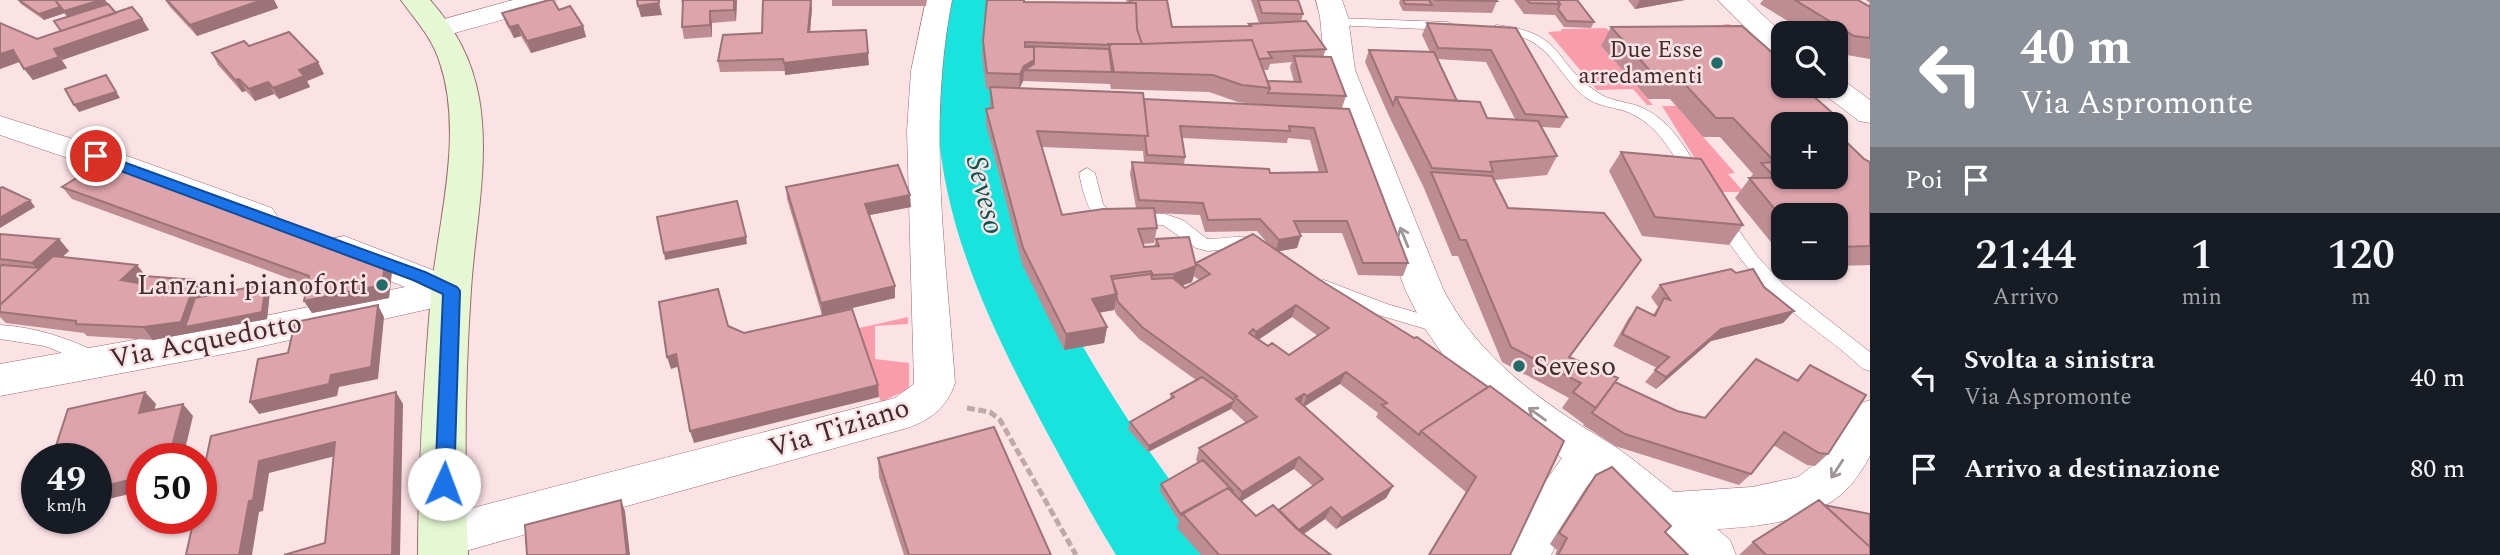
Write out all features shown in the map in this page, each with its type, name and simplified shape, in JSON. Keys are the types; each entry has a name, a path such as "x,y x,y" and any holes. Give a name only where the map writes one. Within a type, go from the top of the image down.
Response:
{"main road":[{"path":"415,0 440,29 460,79 467,151 452,291 443,546"}],"street":[{"path":"440,29 543,0"},
{"name":"Via Tiziano","path":"443,546 907,411 931,394 935,383 924,159 924,94 928,48 939,0"},
{"path":"1731,0 1771,38"},
{"path":"1332,11 1335,53 1340,70 1424,289 1443,327 1486,377 1668,512 1713,555"},
{"path":"1848,98 1870,114"},
{"path":"0,125 118,163 452,291"},
{"name":"Via Acquedotto","path":"0,380 245,335 452,291"},
{"path":"1787,502 1808,495 1830,479 1870,417"},
{"path":"1527,555 1559,492 1593,454"},
{"path":"1668,512 1787,502 1851,511"}],"lane":[{"path":"1332,11 1525,33 1543,41 1588,93 1606,103 1632,109 1657,123 1668,134 1758,270 1786,297 1855,348 1870,364"},
{"path":"1087,173 1095,205 1099,213 1107,218 1163,219 1174,222 1198,242 1209,245 1242,241 1280,261"},
{"path":"1308,278 1381,309 1443,327"},
{"path":"0,332 26,332 57,341 101,362"}],"path":[{"path":"907,411 944,407 970,408 990,412 1000,420 1076,555"}],"shaded area":[{"path":"1728,24 1738,27 1602,47 1653,105 1647,105 1633,89 1597,90 1548,32 1606,28 1620,41"},
{"path":"1662,106 1676,106 1735,173 1728,174 1744,192 1716,192"},
{"path":"908,317 908,324 875,326 875,359 909,363 909,389 881,402 855,329"}],"building":[{"path":"19,0 55,0 60,7 39,14"},
{"path":"55,0 101,0 64,11"},
{"path":"167,0 262,0 190,25"},
{"path":"553,0 559,10 570,6 583,26 527,41 518,25 510,27 502,13"},
{"path":"637,0 659,0 659,3 638,6"},
{"path":"683,0 734,0 734,10 710,11 710,25 682,27"},
{"path":"763,0 811,0 808,32 866,30 868,53 784,63 783,59 718,61 723,35 762,33"},
{"path":"987,0 1136,3 1137,29 1142,44 1025,42 1025,47 1034,47 1034,60 1024,66 1020,74 987,73 983,41"},
{"path":"1130,0 1167,0 1172,27 1251,26 1249,24 1306,21 1326,49 1268,52 1272,58 1259,59 1252,40 1142,44 1137,29 1136,3 1131,3"},
{"path":"1258,0 1298,0 1303,14 1262,13"},
{"path":"1403,0 1429,0 1432,5 1405,4"},
{"path":"1434,0 1496,0 1497,1"},
{"path":"1527,0 1557,0 1560,4 1530,3"},
{"path":"1557,0 1577,0 1594,22 1567,21 1558,9 1560,4"},
{"path":"1795,0 1858,0 1870,7 1870,38 1848,32 1848,21 1829,21"},
{"path":"108,4 116,13 61,31 54,21"},
{"path":"132,7 142,19 54,49 59,57 24,69 13,50 0,54 0,23 37,39"},
{"path":"1427,23 1516,28 1567,117 1525,114 1491,50 1438,48"},
{"path":"1742,26 1771,51 1771,98 1816,98 1831,112 1771,112 1771,158 1733,118 1716,118 1681,80 1659,81 1611,27"},
{"path":"289,32 318,62 299,70 304,76 273,88 268,82 249,89 239,79 235,80 212,53 244,41 249,46"},
{"path":"1252,40 1270,88 1242,85 1213,75 1114,72 1109,44 1143,44"},
{"path":"1025,46 1109,49 1112,72 1024,70 1034,64 1034,47"},
{"path":"1369,50 1434,52 1457,101 1396,97 1393,105"},
{"path":"1294,56 1331,57 1346,96 1268,93 1270,88 1267,81 1301,82"},
{"path":"106,75 116,92 74,105 65,89"},
{"path":"990,87 1143,93 1148,136 1037,131 1062,215 1103,209 1154,208 1157,228 1138,229 1144,247 1159,246 1156,239 1189,237 1196,266 1174,274 1153,275 1151,271 1111,276 1117,294 1092,299 1107,327 1066,334 1023,248 986,109 993,108"},
{"path":"1396,97 1480,102 1487,118 1538,121 1557,156 1490,162 1493,172 1432,168"},
{"path":"1144,99 1349,109 1408,263 1363,263 1347,221 1294,221 1301,236 1279,240 1260,219 1208,220 1203,203 1139,200 1132,162 1269,169 1270,173 1327,172 1314,128 1289,126 1290,131 1180,126 1185,157 1147,155"},
{"path":"1848,144 1870,162 1870,246 1848,247 1848,203 1771,205 1749,178 1771,178 1771,189 1848,189"},
{"path":"1621,152 1701,159 1743,225 1655,217"},
{"path":"1771,162 1771,173 1761,163"},
{"path":"99,164 127,170 386,258 382,285 304,301 309,276 62,187"},
{"path":"898,165 910,195 865,204 895,286 821,303 786,187"},
{"path":"1431,172 1492,176 1508,208 1604,213 1641,260 1569,357 1618,378 1596,408 1573,392 1581,383 1511,347 1466,240 1460,240"},
{"path":"0,188 30,200 0,218"},
{"path":"737,201 746,237 664,253 657,217"},
{"path":"0,234 59,239 32,263 0,259"},
{"path":"1253,234 1320,280 1414,338 1417,337 1488,387 1421,431 1419,435 1382,405 1387,403 1346,372 1307,396 1304,394 1296,399 1393,486 1342,518 1331,507 1299,530 1279,510 1323,479 1299,457 1242,492 1199,448 1257,417 1235,397 1237,396 1142,327 1118,302 1112,279 1151,274 1152,279 1173,278 1185,288 1210,274 1196,263","holes":["1296,305 1329,328 1289,355 1272,343 1268,346 1249,333 1253,329 1256,332"]},
{"path":"53,256 137,265 121,280 138,283 144,276 196,280 181,322 143,327 76,324 76,321 0,312 0,305"},
{"path":"2,265 40,268 0,303"},
{"path":"1731,269 1736,273 1753,269 1764,287 1794,311 1721,329 1666,377 1655,370 1669,357 1622,334 1637,307 1655,316 1664,298 1670,300 1660,285"},
{"path":"266,284 262,312 185,327 195,298"},
{"path":"718,289 728,326 744,333 852,309 878,385 690,431 676,354 667,357 659,302"},
{"path":"378,305 371,367 331,375 329,384 250,402 258,359 288,353 295,322"},
{"path":"1756,359 1798,381 1810,365 1866,395 1828,454 1819,453 1784,432 1751,474 1625,434 1592,413 1615,382 1677,411 1705,418"},
{"path":"1202,377 1234,400 1233,402 1149,446 1130,422 1174,397 1171,394"},
{"path":"1490,386 1564,441 1510,555 1429,555 1476,477 1421,431"},
{"path":"145,392 139,413 183,404 173,443 126,443 126,481 112,484 112,443 57,443 68,409"},
{"path":"396,392 392,555 284,555 325,543 335,442 259,461 253,500 249,501 239,555 186,555 191,534 217,534 217,443 210,443 211,436"},
{"path":"994,427 1051,555 909,555 878,458"},
{"path":"1203,460 1233,491 1228,488 1181,515 1161,484"},
{"path":"1612,467 1671,526 1665,532 1688,555 1558,555 1567,538 1559,533 1596,475"},
{"path":"1228,488 1256,516 1273,505 1297,529 1331,555 1219,555 1182,513"},
{"path":"621,500 627,555 527,555 525,525"},
{"path":"1819,500 1870,547 1870,555 1766,555 1753,542"},
{"path":"1824,505 1870,514 1870,547"}],"waterway":[{"name":"Seveso","path":"974,0 968,79 969,127 975,168 997,247 1029,322 1068,395 1127,493 1169,555"}],"place":[{"name":"Due Esse arredamenti","path":"1717,63"},
{"name":"Lanzani pianoforti","path":"382,285"},
{"name":"Seveso","path":"1519,366"}],"route":[{"path":"96,156 419,276 452,291 444,484"}]}
